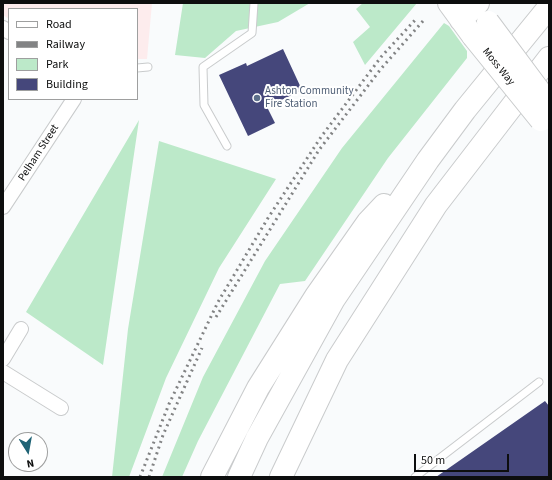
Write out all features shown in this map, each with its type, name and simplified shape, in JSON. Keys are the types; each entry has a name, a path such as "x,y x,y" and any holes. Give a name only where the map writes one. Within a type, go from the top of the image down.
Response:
{"main road":[{"path":"239,477 257,438 334,299 428,160 465,110 549,7"},
{"name":"Moss Way","path":"471,13 547,122"},
{"path":"280,477 337,360 436,205 549,58"},
{"path":"212,477 258,388 316,296 368,222 428,160"}],"street":[{"name":"Pelham Street","path":"3,207 73,100"},
{"path":"3,359 21,329"},
{"path":"3,372 61,408"}],"lane":[{"path":"228,146 204,105 203,67 252,33 254,3"},
{"path":"138,68 148,67"},
{"path":"415,477 539,382"}],"shaded area":[{"path":"3,3 152,3 147,59 138,59 138,8 8,8 8,18 3,15"}],"green space":[{"path":"183,3 310,3 278,22 236,31 205,58 175,55"},
{"path":"363,3 417,3 365,65 353,42 370,27 356,9"},
{"path":"444,23 449,26 467,51 467,58 388,158 305,281 280,284 198,441 182,477 162,477 203,377 265,261 342,148"},
{"path":"139,120 103,365 26,312"},
{"path":"159,141 276,179 219,268 166,378 129,477 112,477 128,329"}],"building":[{"name":"Ashton Community Fire Station","path":"283,49 302,90 267,107 275,123 248,136 219,75 246,63 247,66"},
{"path":"545,401 549,406 549,477 436,477"}],"railway":[{"path":"140,477 169,404 218,302 268,218 321,137 381,57 416,19"},
{"path":"216,317 319,150 380,70 423,21"},
{"path":"149,477 163,435 202,348"}],"place":[{"name":"Ashton Community Fire Station","path":"257,98"}]}
